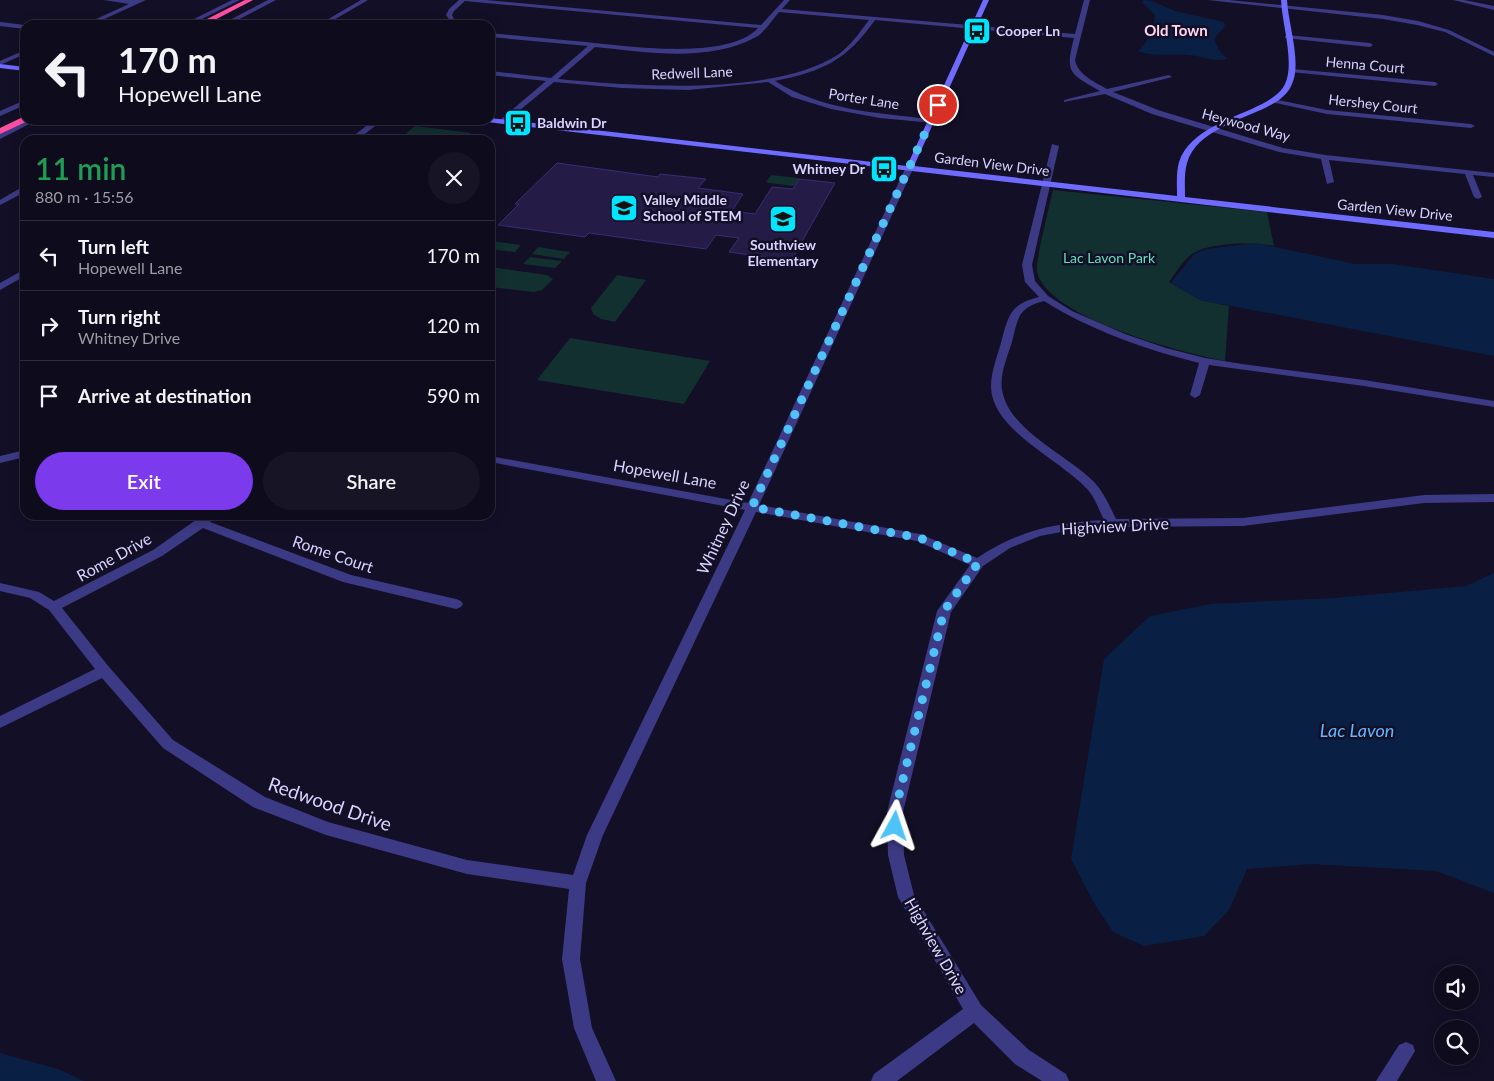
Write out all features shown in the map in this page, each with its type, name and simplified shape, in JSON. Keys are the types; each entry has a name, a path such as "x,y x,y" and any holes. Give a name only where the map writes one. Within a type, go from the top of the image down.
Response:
{"highway":[{"path":"209,20 250,0"},
{"path":"223,20 263,0"},
{"path":"0,122 20,112"},
{"path":"0,131 20,121"}],"street":[{"path":"107,0 139,1"},
{"path":"195,20 236,0"},
{"path":"233,20 273,0"},
{"path":"330,20 365,0"},
{"path":"451,20 449,15 451,10 465,0 763,27"},
{"path":"495,35 661,52 703,50 743,41 755,35 788,0"},
{"name":"Whitney Drive","path":"606,1081 583,1028 572,959 578,884 595,835 752,507 986,0"},
{"name":"Heywood Way","path":"1087,0 1072,60 1073,67 1082,78 1106,92 1155,112 1282,150 1325,157 1494,175"},
{"path":"1211,0 1284,4 1418,23 1447,31 1494,54"},
{"path":"1456,0 1494,8"},
{"path":"97,20 139,1"},
{"path":"1181,199 1182,168 1185,156 1196,141 1212,130 1273,101 1288,86 1292,71 1284,4"},
{"path":"779,10 1078,36"},
{"name":"Redwell Lane","path":"495,74 668,89 722,86 769,80 810,69 841,55 856,43 873,18"},
{"path":"0,24 20,26"},
{"path":"1287,37 1370,45"},
{"path":"503,122 593,45"},
{"path":"0,65 20,55"},
{"path":"0,65 20,68"},
{"name":"Henna Court","path":"1292,71 1435,84"},
{"path":"1066,101 1169,77"},
{"name":"Porter Lane","path":"769,80 797,97 828,107 862,114 930,121"},
{"name":"Hershey Court","path":"1273,101 1327,112 1471,126"},
{"path":"0,114 20,104"},
{"name":"Garden View Drive","path":"495,121 1494,235"},
{"path":"0,136 23,125"},
{"path":"359,135 372,125"},
{"path":"1055,146 1027,265 1030,282 1045,298 1069,313 1121,336 1162,350 1205,361 1364,383 1494,404"},
{"path":"1325,157 1330,182"},
{"path":"1468,172 1478,197"},
{"path":"0,203 20,192"},
{"path":"0,287 20,275"},
{"path":"1045,298 1028,302 1014,312 997,380 997,394 1004,410 1016,425 1092,487 1112,523"},
{"path":"1195,394 1205,361"},
{"path":"0,460 20,455"},
{"name":"Hopewell Lane","path":"495,460 920,538 978,563"},
{"name":"Highview Drive","path":"1059,1081 1022,1057 975,1011 906,898 896,855 895,812 944,611 978,563 1006,545 1037,533 1072,526 1112,523 1243,522 1424,499 1494,498"},
{"name":"Rome Drive","path":"54,608 158,552 206,520"},
{"name":"Rome Court","path":"209,520 348,579 456,604"},
{"name":"Redwood Drive","path":"0,587 34,595 54,608 104,671 168,744 259,802 326,828 467,867 578,884"},
{"path":"0,722 104,671"},
{"path":"881,1081 975,1011"},
{"path":"1386,1081 1406,1051"}],"green space":[{"path":"415,126 471,133 469,135 404,135"},
{"path":"771,175 799,178 794,186 766,182"},
{"name":"Lac Lavon Park","path":"1053,190 1267,212 1274,246 1233,244 1202,249 1187,258 1169,282 1200,300 1229,306 1225,361 1179,350 1119,331 1065,304 1047,289 1037,272 1037,266"},
{"path":"495,242 521,245 515,252 495,250"},
{"path":"538,247 570,252 564,259 532,254"},
{"path":"530,257 562,261 555,268 523,264"},
{"path":"495,268 547,275 553,279 542,290 534,292 495,288"},
{"path":"617,275 646,280 615,322 601,319 593,314 591,308"},
{"path":"570,338 710,361 684,404 537,380"}],"water":[{"path":"1144,0 1152,1 1175,11 1224,22 1225,26 1214,39 1219,50 1227,59 1215,60 1189,55 1152,54 1138,51 1150,34 1155,15 1142,2"},
{"path":"1256,243 1355,264 1393,264 1494,279 1494,356 1200,300 1171,283 1194,254 1206,249"},
{"name":"Lac Lavon","path":"1494,573 1494,893 1436,871 1312,864 1247,869 1229,910 1204,936 1144,946 1113,932 1094,903 1071,859 1104,659 1150,616 1211,604 1334,598 1466,586"},
{"path":"0,1053 58,1069 84,1081 0,1081"}],"building":[{"name":"Valley Middle School of STEM","path":"557,163 658,177 660,174 706,179 698,188 743,194 732,211 755,214 772,187 793,189 799,179 835,183 791,261 729,252 739,238 716,235 706,249 589,233 585,237 498,225 519,204 515,204"}],"place":[{"name":"Cooper Ln","path":"977,31"},
{"name":"Baldwin Dr","path":"518,123"},
{"name":"Whitney Dr","path":"884,169"},
{"name":"Valley Middle School of STEM","path":"624,208"},
{"name":"Southview Elementary","path":"783,219"}],"district":[{"name":"Old Town","path":"1176,31"}],"route":[{"path":"895,826 895,812 944,611 978,563 920,538 752,507 938,105"}]}
